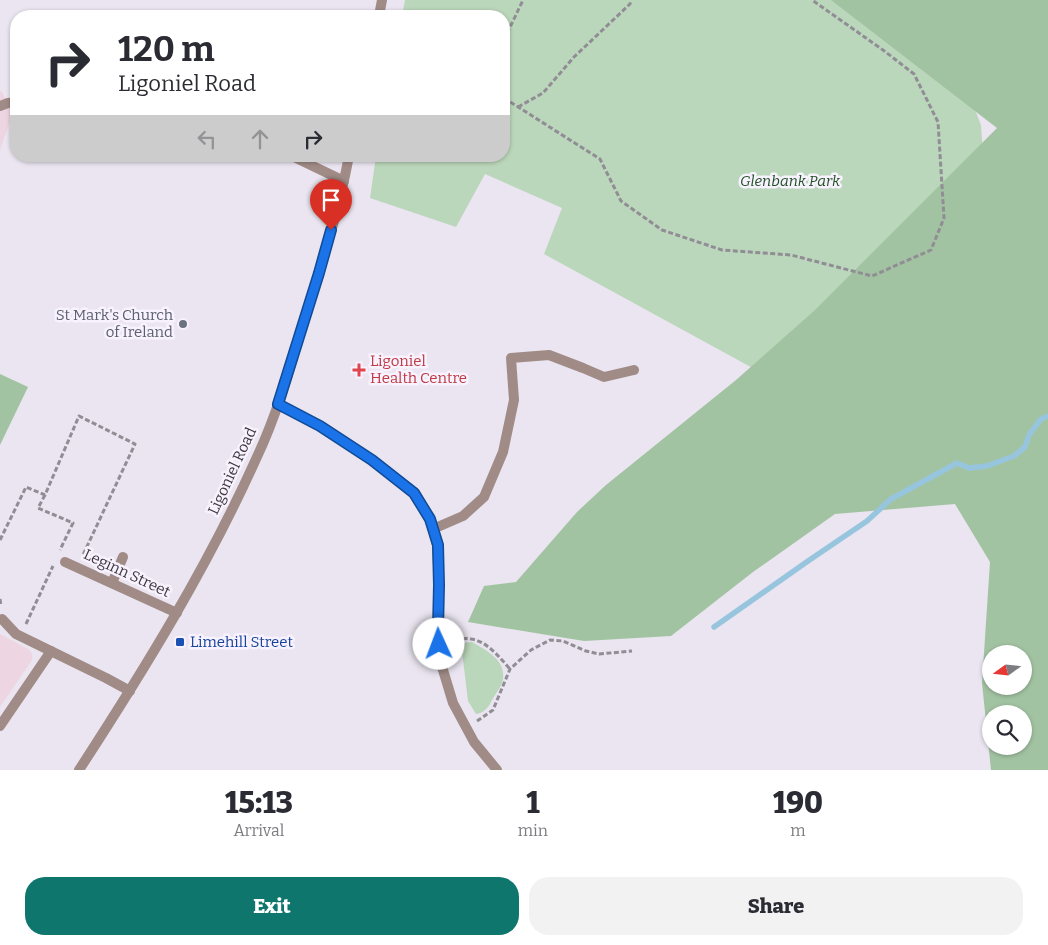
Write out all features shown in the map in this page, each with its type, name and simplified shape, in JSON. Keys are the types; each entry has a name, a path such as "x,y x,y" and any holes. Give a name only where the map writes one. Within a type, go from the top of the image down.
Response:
{"street":[{"path":"304,162 344,181"},
{"name":"Ligoniel Road","path":"79,770 177,613 253,466 278,404 319,273 348,162"},
{"path":"433,529 463,516 484,497 503,452 514,400 511,358 549,355 604,377 634,370"},
{"path":"278,404 320,426 372,460 414,493 430,519 438,545 440,660 453,703 474,742 497,770"},
{"path":"112,583 123,557"},
{"name":"Leginn Street","path":"61,560 177,613"},
{"path":"2,619 16,634 130,690"},
{"path":"0,726 51,651"}],"path":[{"path":"510,27 523,0"},
{"path":"510,102 600,160 621,201 662,230 722,250 791,255 872,276 931,250 944,218 938,122 914,74 812,0"},
{"path":"518,107 543,93 574,57 630,1"},
{"path":"21,636 61,560 73,523 38,508 79,416 135,444 78,567"},
{"path":"0,540 26,487 45,495"},
{"path":"455,639 472,639 484,644 497,654 510,669"},
{"path":"475,723 493,710 510,669 531,650 550,640 563,641 586,651 599,654 632,651"}],"shaded area":[{"path":"0,91 10,107 10,122 0,150"},
{"path":"0,634 28,649 32,654 32,660 0,707"}],"green space":[{"name":"Glenbank Park","path":"405,0 912,0 948,41 981,125 986,197 791,389 544,254 562,208 485,174 456,227 370,198 375,162 510,162 510,10 403,10"},
{"path":"831,0 1048,0 1048,770 991,770 989,755 1032,755 1032,705 984,705 983,695 1032,695 1032,645 985,645 990,562 955,504 835,514 753,572 671,636 584,641 468,622 484,586 516,582 577,512 606,485 736,380 815,310 997,128"},
{"path":"0,374 28,387 0,445"},
{"path":"472,642 494,656 503,672 501,684 489,705 484,711 476,714 468,701 461,643"}],"waterway":[{"path":"714,627 867,521 891,499 957,463 969,468 987,466 1014,456 1025,447 1029,435 1041,419 1048,416"}],"place":[{"name":"St Mark's Church of Ireland","path":"183,324"},
{"name":"Ligoniel Health Centre","path":"359,370"},
{"name":"Limehill Street","path":"180,642"}],"route":[{"path":"331,230 278,404 320,426 372,460 414,493 430,519 438,545 439,644"}]}
